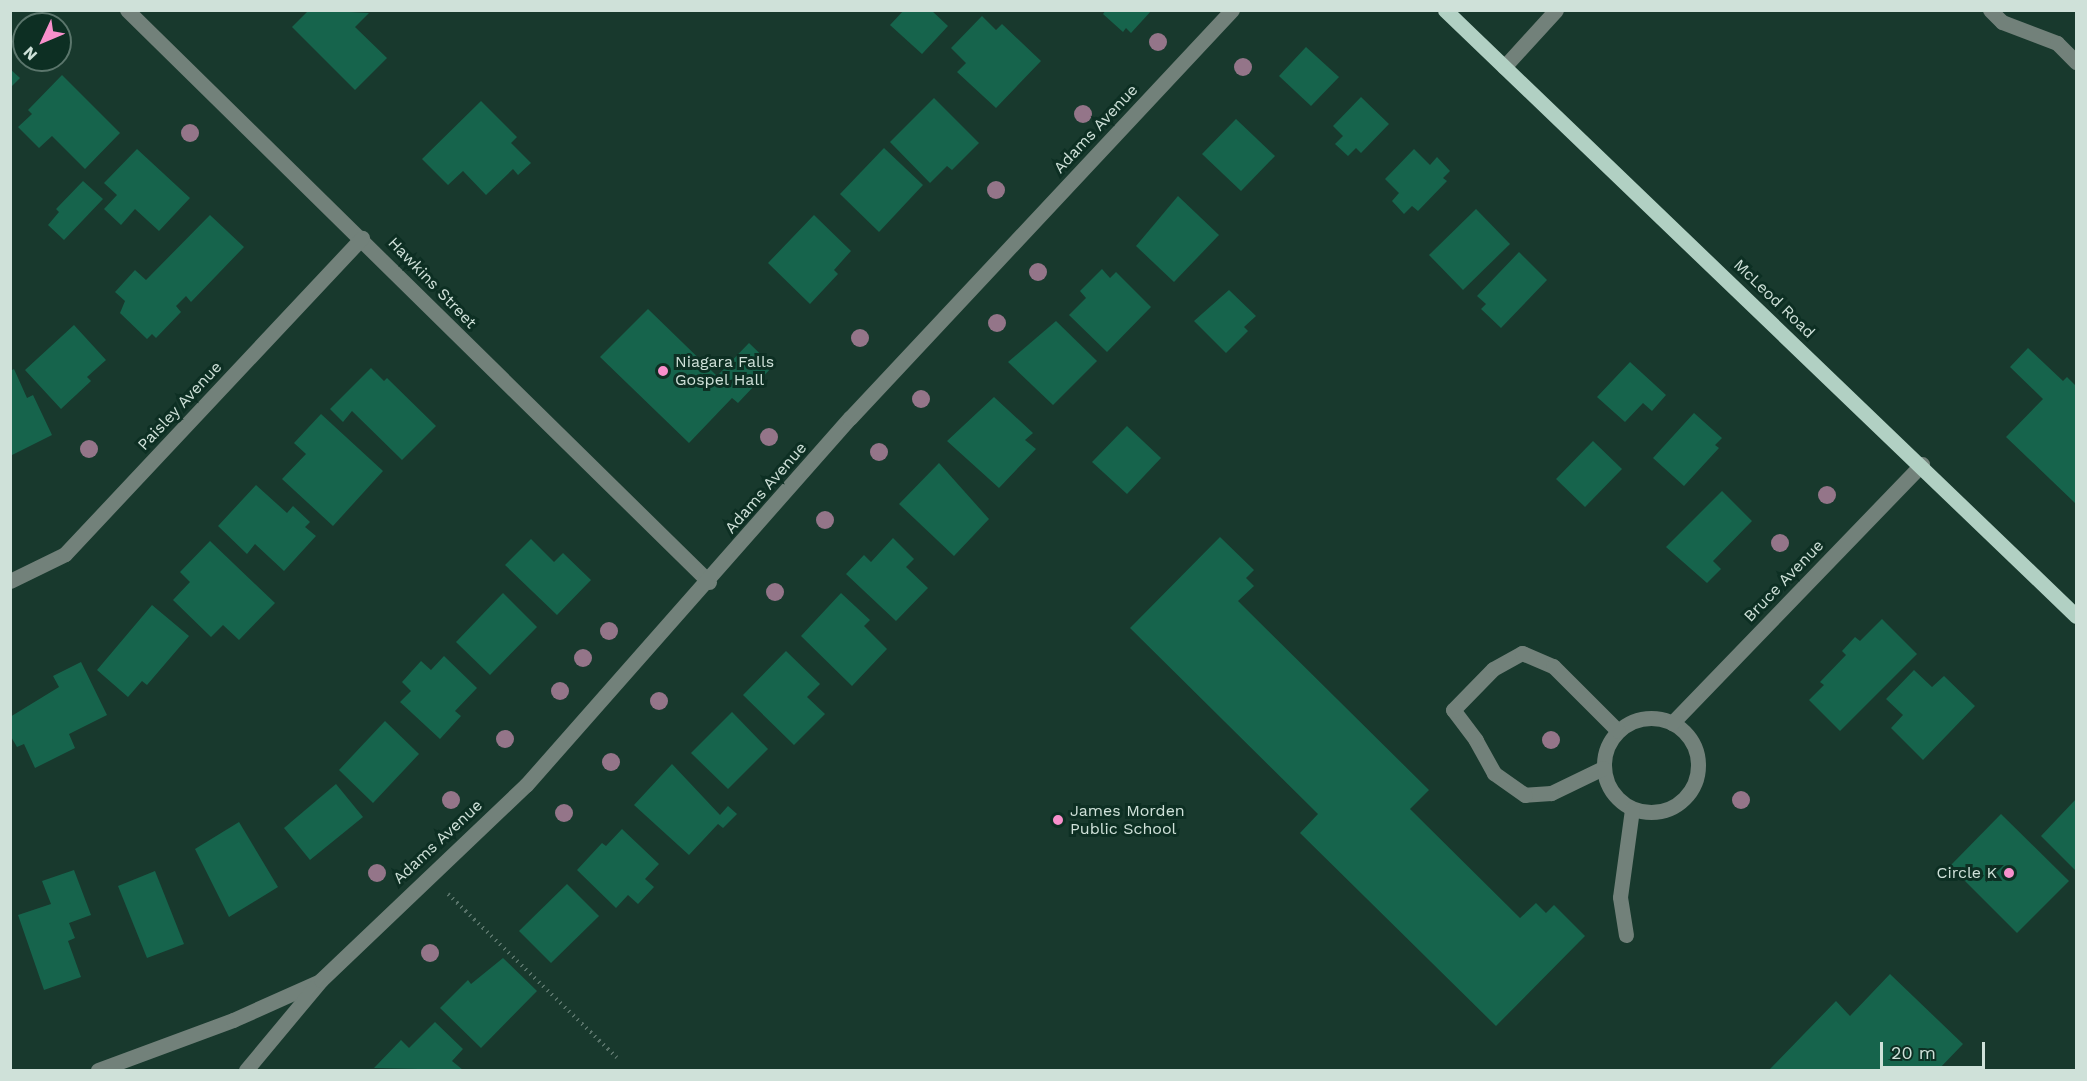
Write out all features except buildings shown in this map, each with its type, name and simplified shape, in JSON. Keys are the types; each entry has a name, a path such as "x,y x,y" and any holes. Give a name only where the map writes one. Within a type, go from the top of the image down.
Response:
{"main road":[{"name":"McLeod Road","path":"1445,10 1922,464 2076,616"}],"street":[{"name":"Hawkins Street","path":"127,10 362,238 708,582"},
{"name":"Adams Avenue","path":"246,1071 321,981 428,875 526,785 708,582 850,418 1232,10"},
{"path":"1504,67 1556,10"},
{"path":"1990,10 2002,22 2057,43 2076,62"},
{"name":"Paisley Avenue","path":"10,581 65,554 362,238"},
{"name":"Bruce Avenue","path":"1672,723 1922,464"},
{"path":"1603,768 1551,793 1525,795 1494,773 1476,740 1452,710 1492,669 1522,653 1553,666 1618,731"},
{"path":"1644,718 1672,723 1694,746 1698,762 1694,785 1679,804 1664,811 1632,809 1612,793 1603,768 1609,742 1618,731 1644,718"},
{"path":"1626,935 1620,897 1632,809"},
{"name":"Adams Avenue","path":"98,1071 233,1020 321,981"}],"path":[{"path":"428,875 617,1058"}],"place":[{"name":"Niagara Falls Gospel Hall","path":"663,371"},
{"name":"James Morden Public School","path":"1058,820"},
{"name":"Circle K","path":"2009,873"}]}
